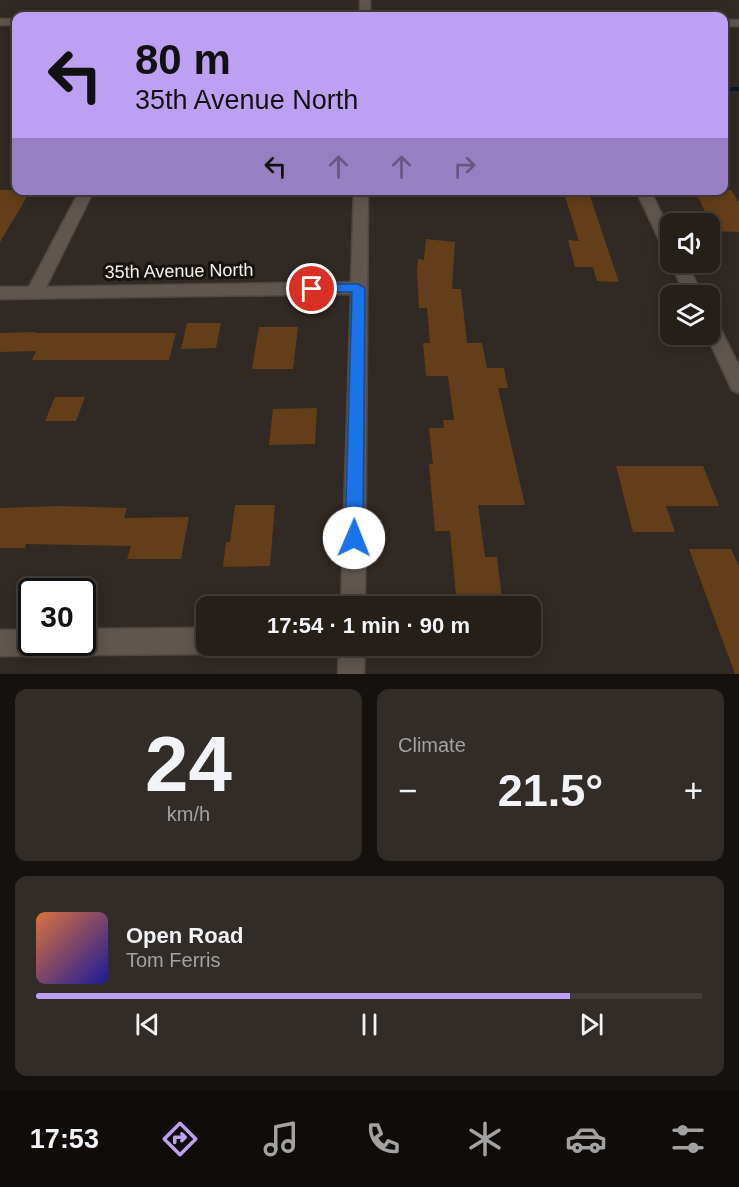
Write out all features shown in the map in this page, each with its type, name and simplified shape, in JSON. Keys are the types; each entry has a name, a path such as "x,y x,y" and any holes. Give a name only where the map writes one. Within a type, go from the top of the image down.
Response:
{"street":[{"path":"34,293 84,195"},
{"path":"353,596 361,195"},
{"path":"645,195 660,225"},
{"name":"35th Avenue North","path":"0,293 358,288"},
{"path":"720,345 739,385"},
{"path":"96,642 196,641"},
{"path":"0,643 18,643"},
{"path":"351,674 352,656"}],"building":[{"path":"0,190 12,190 12,195 28,195 0,242"},
{"path":"728,190 731,190 739,202 739,232 720,231 720,213 706,213 697,195 728,195"},
{"path":"565,195 590,195 619,282 597,281 593,267 575,267 568,240 579,241"},
{"path":"426,239 455,242 452,289 461,289 467,343 482,343 487,368 504,368 508,388 498,388 525,505 478,505 485,557 497,557 502,596 456,596 450,531 435,531 429,464 433,464 429,428 444,428 443,420 454,420 448,376 426,376 423,343 430,343 427,308 419,308 417,273 418,259 424,260"},
{"path":"187,323 221,323 216,348 181,349"},
{"path":"259,327 298,327 293,369 252,369"},
{"path":"0,333 176,333 169,360 32,360 36,351 0,352"},
{"path":"55,397 85,397 76,421 45,421"},
{"path":"317,408 315,444 269,445 273,409"},
{"path":"616,466 703,466 719,506 666,506 675,532 633,532"},
{"path":"235,505 275,505 270,566 223,567 226,542 230,542"},
{"path":"59,506 127,508 124,518 189,517 181,559 127,559 131,546 26,544 25,548 0,548 0,508"},
{"path":"689,549 731,549 739,566 739,674 735,674"}],"waterway":[{"path":"728,89 739,89"}],"route":[{"path":"312,289 358,288 354,538"}]}
